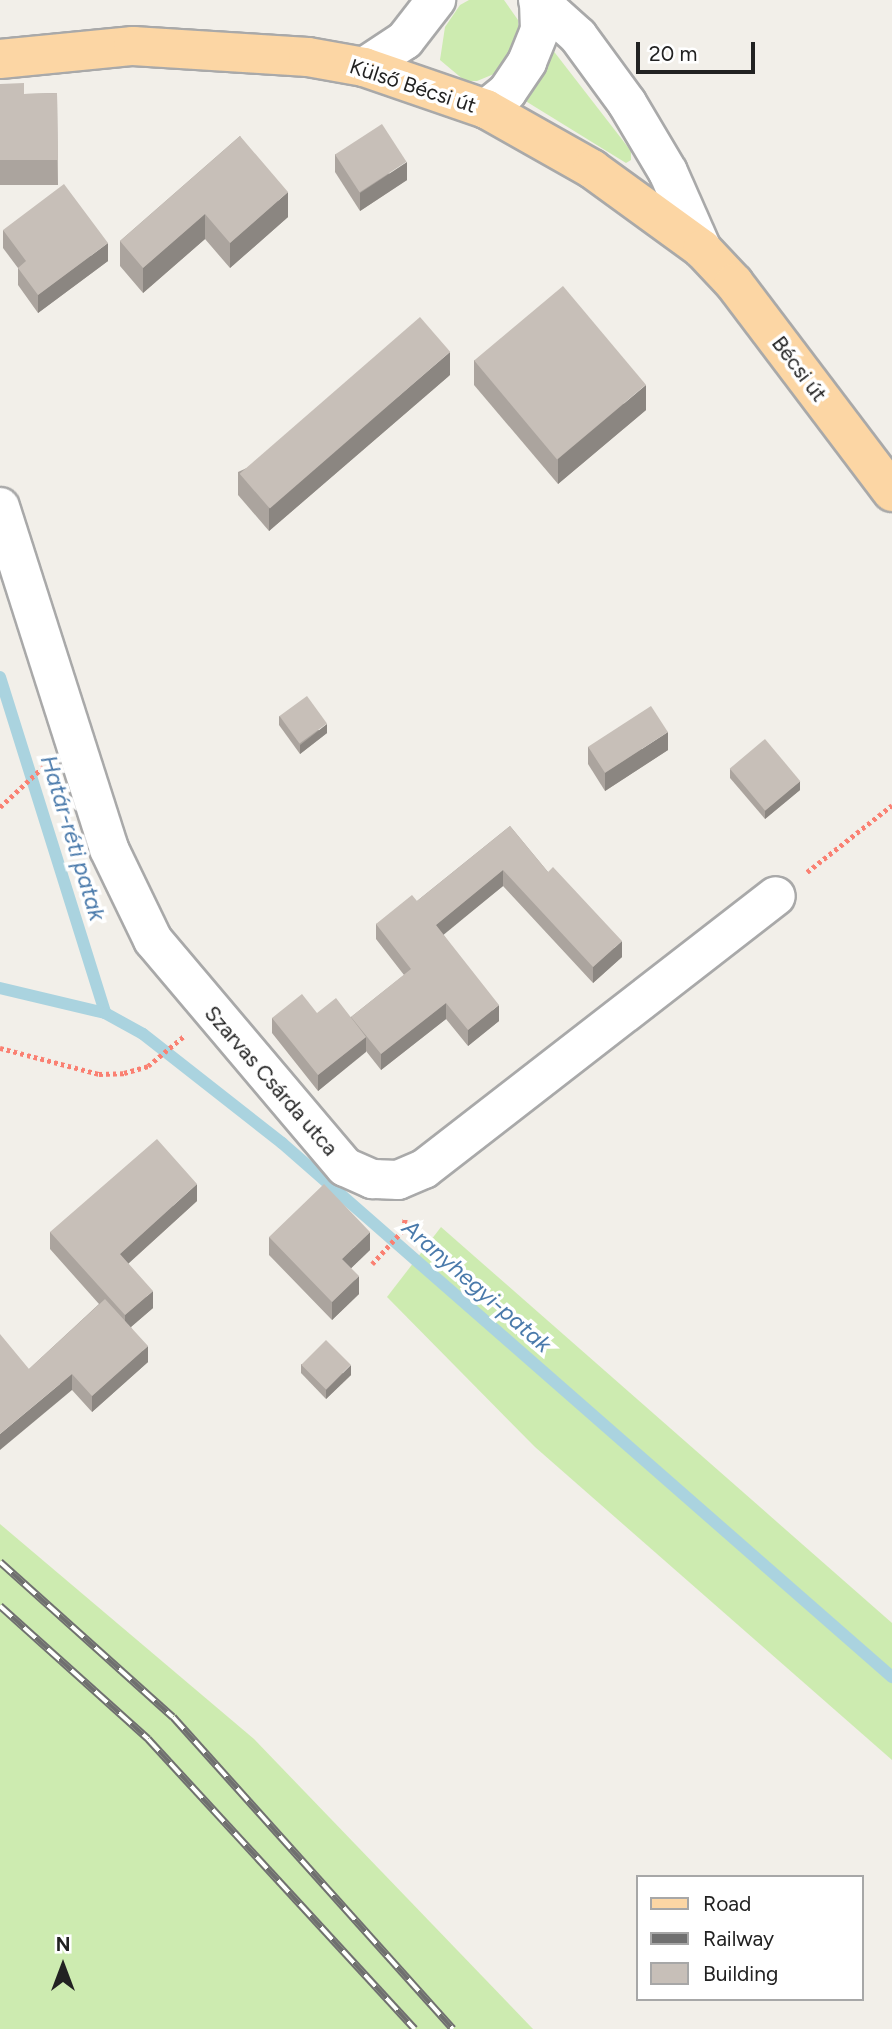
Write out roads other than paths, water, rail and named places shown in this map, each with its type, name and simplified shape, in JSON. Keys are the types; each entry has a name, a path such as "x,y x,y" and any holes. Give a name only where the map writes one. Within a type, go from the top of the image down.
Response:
{"main road":[{"name":"Külső Bécsi út","path":"0,60 132,46 295,56 363,67 486,109 592,169 702,249"},
{"name":"Bécsi út","path":"702,249 734,283 892,492"}],"street":[{"path":"363,67 405,40 436,0"},
{"path":"486,109 507,92 527,62 540,30 539,0"},
{"path":"539,0 578,36 627,103 668,172 702,249"},
{"path":"405,40 413,82"},
{"name":"Szarvas Csárda utca","path":"0,508 109,849 153,940 345,1167 372,1179 398,1180 424,1168 776,896"}],"waterway":[{"name":"Határ-réti patak","path":"0,677 105,1013"},
{"name":"Aranyhegyi-patak","path":"0,988 105,1013 143,1034 282,1143 892,1677"}],"railway":[{"path":"0,1562 173,1717 453,2029"},
{"path":"0,1606 148,1739 415,2029"}]}
